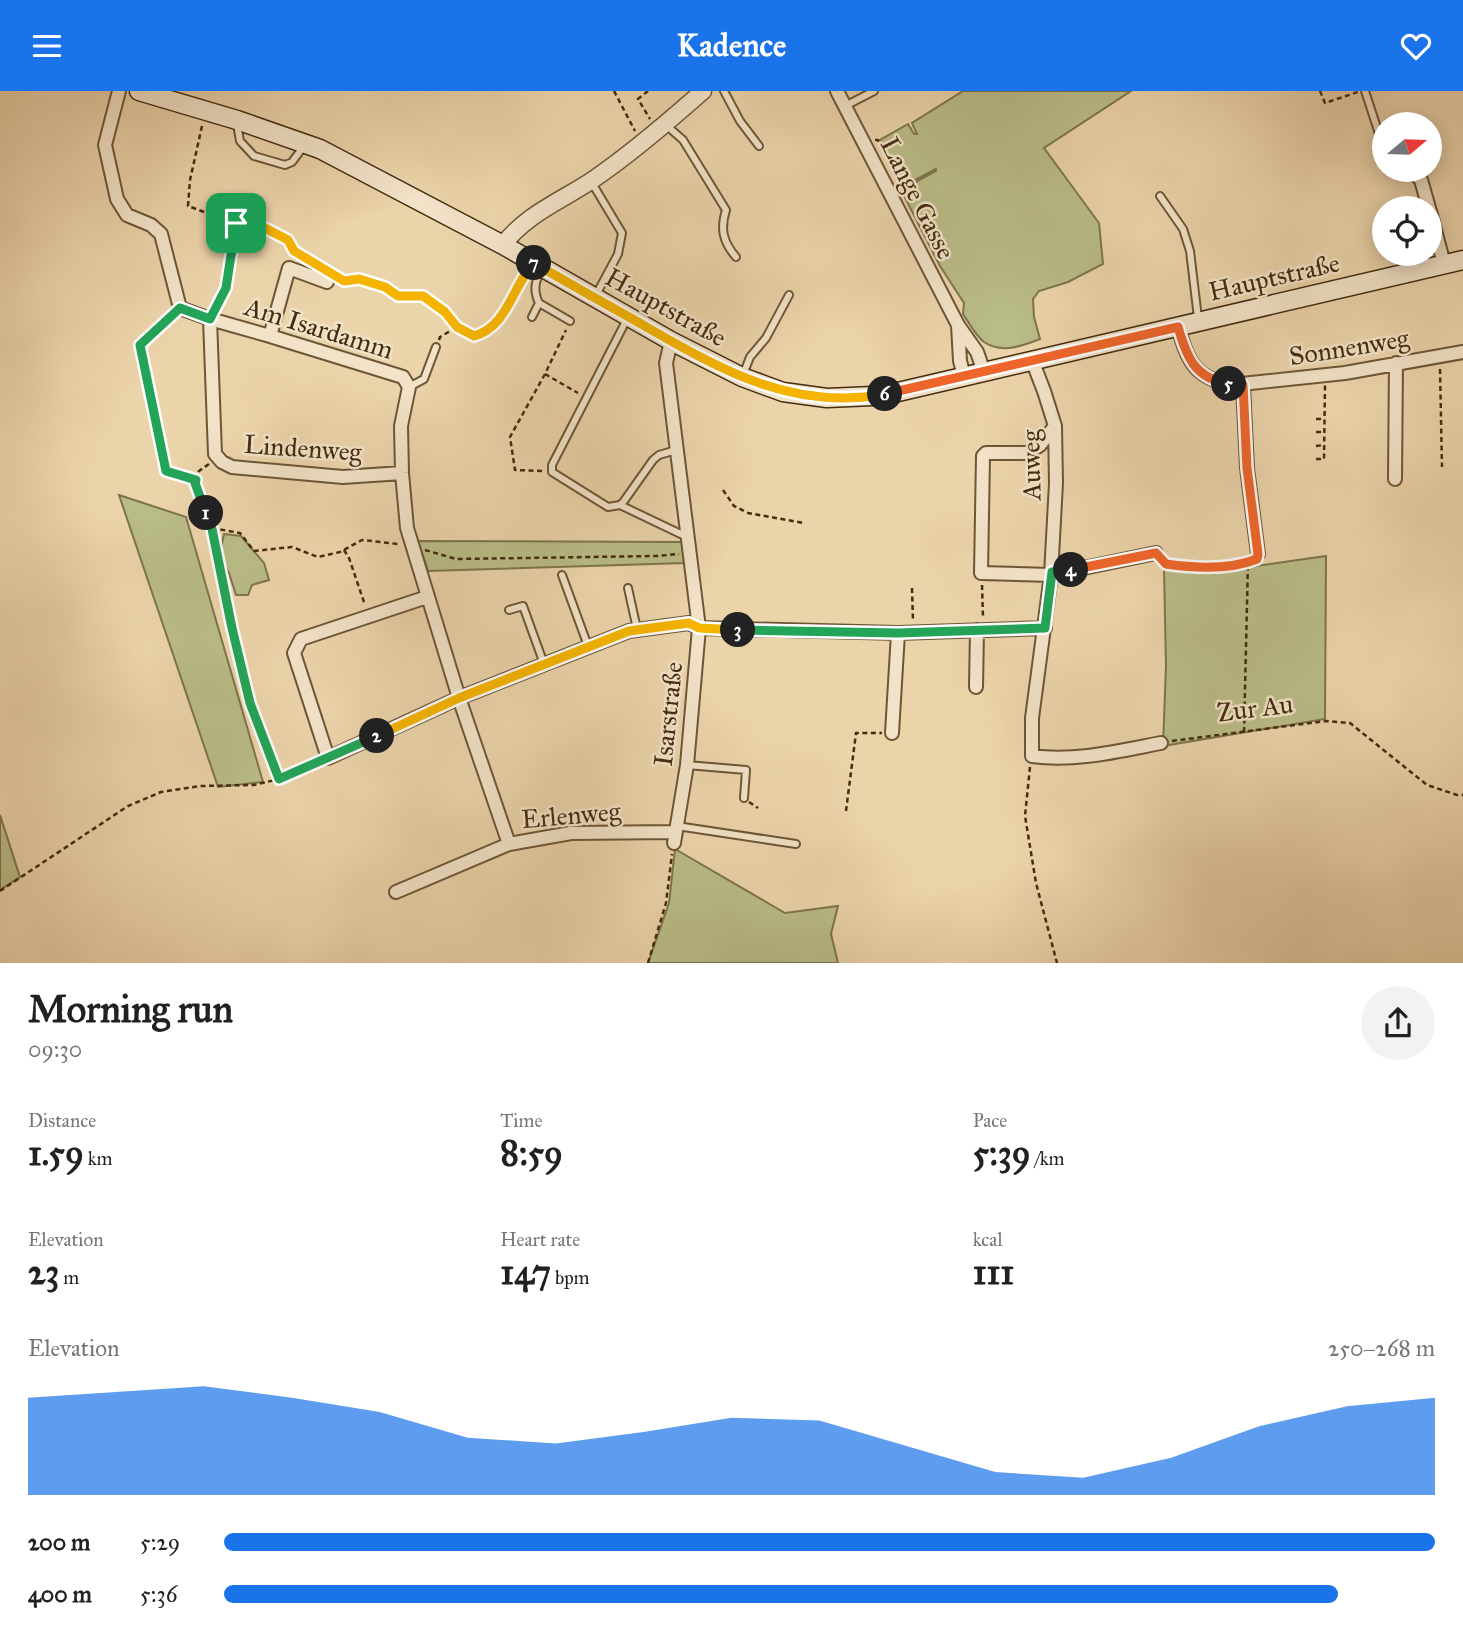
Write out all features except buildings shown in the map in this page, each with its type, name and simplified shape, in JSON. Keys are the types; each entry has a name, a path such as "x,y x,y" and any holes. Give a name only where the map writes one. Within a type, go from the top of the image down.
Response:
{"main road":[{"name":"Hauptstraße","path":"139,91 237,120 320,149 503,244 671,341 742,377 783,392 827,398 873,396 984,372 1463,260"}],"street":[{"path":"119,91 105,145 117,199 128,215 151,225 161,234 180,308"},
{"name":"Lange Gasse","path":"837,91 957,325 977,352 984,372"},
{"path":"503,244 514,230 591,181 643,142 698,93"},
{"path":"1442,257 1444,264"},
{"path":"270,336 289,268 330,279"},
{"name":"Am Isardamm","path":"180,308 403,377 409,387 401,426 407,528 459,698 509,843"},
{"name":"Lindenweg","path":"210,319 215,454 222,462 232,467 343,477 402,473"},
{"name":"Lange Gasse","path":"957,325 964,376"},
{"name":"Sonnenweg","path":"1178,327 1185,350 1195,369 1219,383 1233,385 1325,375 1463,352"},
{"name":"Isarstraße","path":"671,341 666,363 699,628 687,765 676,834"},
{"name":"Auweg","path":"1032,361 1055,426 1056,483 1051,573 1032,718 1032,756"},
{"path":"1395,479 1396,363"},
{"path":"1243,385 1253,558"},
{"path":"1055,426 1040,445 1028,453 986,453 983,456 981,573 1069,571 1156,553"},
{"path":"427,597 302,639 294,653 328,758 459,698 637,629 689,623 699,628 802,632 898,633 1045,628"},
{"path":"976,687 981,631"},
{"path":"892,733 898,633"},
{"path":"1032,756 1048,758 1096,755 1161,743"},
{"name":"Erlenweg","path":"396,892 509,843 571,833 676,834"}],"lane":[{"path":"724,91 740,121 759,146"},
{"path":"845,106 874,91"},
{"path":"1363,91 1372,116"},
{"path":"237,120 240,141 254,156 285,165 292,162 305,144"},
{"path":"661,127 683,140 726,210 722,223 726,246 736,257"},
{"path":"591,181 622,233 618,254 594,297"},
{"name":"Hauptstraße","path":"1160,197 1183,229 1190,251 1198,322"},
{"path":"538,265 534,292 538,303 570,321"},
{"path":"742,377 750,357 766,338 789,295"},
{"path":"532,317 538,303"},
{"path":"628,317 552,465 552,472 608,507 620,505 653,460 659,455 676,450"},
{"path":"409,387 424,379 436,347"},
{"path":"620,505 687,537"},
{"path":"562,575 588,646"},
{"path":"628,588 637,629"},
{"path":"509,610 523,606 544,664"},
{"path":"687,765 746,770 744,798"},
{"path":"676,834 796,844"}],"path":[{"path":"614,91 643,142"},
{"path":"648,91 638,99 661,127"},
{"path":"1320,91 1325,103 1363,91"},
{"path":"207,111 190,180 188,206 236,223 265,228 288,240 294,251 314,263"},
{"path":"210,319 226,288 236,223"},
{"path":"330,279 370,281 398,296 423,296 445,312 457,327 474,336 482,334 498,321 509,307 516,291 538,265"},
{"path":"180,308 140,345 166,471 196,480"},
{"path":"552,472 515,470 510,437 545,375 570,321"},
{"path":"436,347 440,337 457,327"},
{"path":"1440,355 1442,467"},
{"path":"545,375 584,396"},
{"path":"1316,459 1324,459 1325,375"},
{"path":"1316,419 1324,419"},
{"path":"1316,432 1324,432"},
{"path":"1316,446 1324,445"},
{"path":"218,458 199,471 195,483 212,529 250,703 279,779"},
{"path":"723,490 734,506 748,513 804,523"},
{"path":"212,529 240,533 254,551 292,547 318,557 344,550 362,540 412,546 456,559 657,556 689,552"},
{"path":"344,550 369,616"},
{"path":"1156,553 1166,564 1185,566 1213,567 1253,558 1244,732"},
{"path":"981,573 981,631"},
{"path":"912,588 913,632"},
{"name":"Zur Au","path":"1161,743 1326,721 1350,723 1427,785 1463,795"},
{"path":"846,811 856,733 892,733"},
{"path":"1032,756 1025,816 1036,883 1057,963"},
{"path":"0,891 128,806 161,792 200,786 254,785 279,779 328,758"},
{"path":"648,963 666,903 676,834"}],"green space":[{"path":"963,91 1131,91 1044,148 1099,223 1103,264 1068,282 1039,291 1033,299 1034,317 1040,339 1019,346 991,346 975,333 963,314 964,303 940,266 901,190 936,169 904,186 880,140 908,124 914,134 917,134 912,123"},
{"path":"119,495 186,517 263,782 218,787"},
{"path":"224,534 241,536 264,563 269,580 252,585 248,595 236,595 229,573 219,557"},
{"path":"418,541 682,542 685,563 428,571"},
{"path":"1326,556 1325,719 1163,746 1166,666 1164,568 1249,567"},
{"path":"0,815 20,877 0,890"},
{"path":"675,849 785,913 838,906 831,934 838,963 648,963 669,903"}],"route":[{"path":"236,223 253,224 288,240 294,251 344,281 370,281 398,296 423,296 445,312 457,327 474,336 482,334 498,321 509,307 533,263 734,374 783,392 827,398 853,398 898,392 1178,327 1185,350 1195,369 1219,383 1243,385 1247,468 1258,557 1248,562 1196,568 1166,564 1156,553 1052,572 1045,628 898,633 802,632 699,628 689,623 629,631 459,698 279,779 250,703 212,529 196,480 166,471 140,345 180,308 210,319 226,288 236,223"}]}
